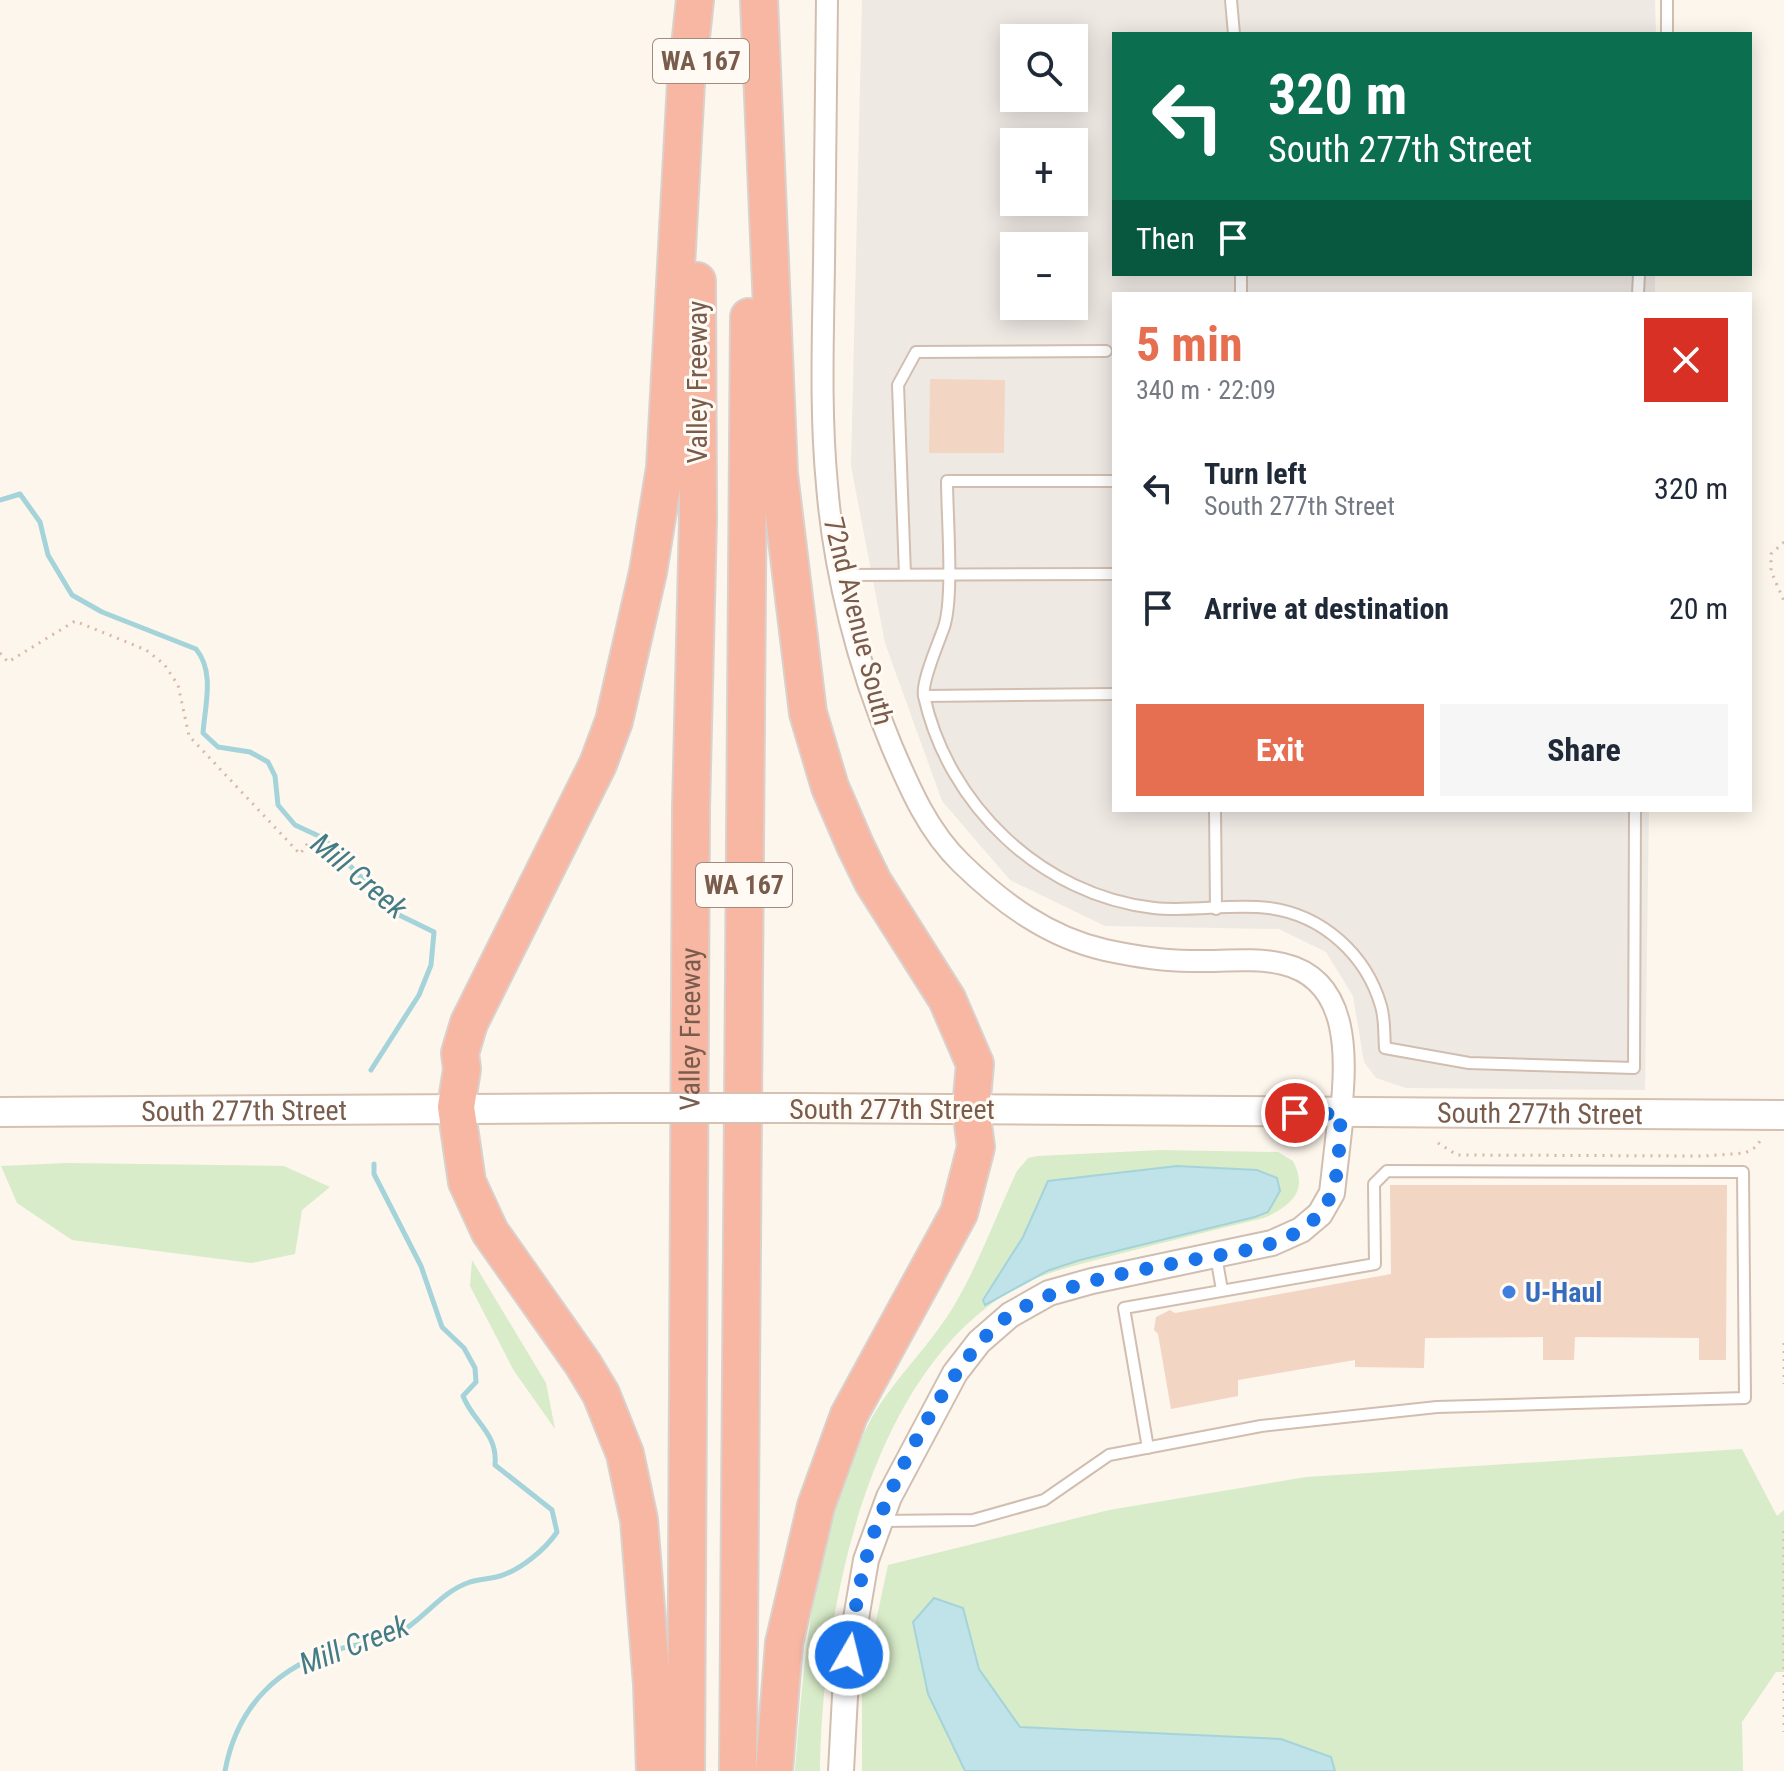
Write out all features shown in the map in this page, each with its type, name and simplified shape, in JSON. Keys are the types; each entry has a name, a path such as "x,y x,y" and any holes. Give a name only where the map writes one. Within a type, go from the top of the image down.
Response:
{"highway":[{"path":"655,1771 652,1684 640,1533 625,1454 589,1374 490,1232 473,1199 467,1182 456,1107 462,1069 460,1053 469,1023 581,803 614,721 648,572 665,468 686,83 698,0"},
{"name":"Valley Freeway","path":"686,1771 691,809 698,519 698,0"},
{"name":"Valley Freeway","path":"738,1771 752,0"},
{"path":"759,0 779,474 808,713 830,787 855,845 873,882 947,999 975,1064 971,1109 976,1147 959,1213 849,1415 816,1506 784,1643 774,1771"}],"main road":[{"name":"South 277th Street","path":"0,1112 456,1107 1179,1108 1341,1114 1711,1115 1774,1124"}],"street":[{"name":"72nd Avenue South","path":"827,0 823,407 827,487 841,575 878,713 908,785 934,832 959,861 1020,913 1064,938 1152,958 1270,962 1303,973 1327,995 1341,1022 1345,1066 1334,1185 1320,1214 1287,1237 1049,1293 1010,1315 979,1342 955,1373 879,1521 866,1560 852,1632 841,1771"}],"lane":[{"path":"1231,0 1234,32"},
{"path":"1667,0 1667,32"},
{"path":"905,574 898,385 916,352 1106,351"},
{"path":"1112,481 947,481 946,621 924,696 946,760 973,805 1017,850 1064,880 1117,900 1154,908 1268,908 1307,918 1341,940 1366,971 1382,1008 1385,1048 1469,1063 1634,1068 1635,812"},
{"path":"841,575 1112,574"},
{"path":"924,696 1112,694"},
{"path":"1215,812 1216,909"},
{"path":"879,1521 973,1520 1044,1500 1109,1455 1148,1448 1261,1426 1437,1407 1745,1398 1743,1172 1387,1171 1374,1184 1375,1264 1124,1308 1148,1448"},
{"path":"1216,1254 1222,1290"}],"path":[{"path":"1784,542 1771,554 1771,571 1784,601"},
{"path":"0,653 8,662 75,621 146,650 164,664 178,685 189,736 300,854 308,843"},
{"path":"1438,1143 1457,1155 1704,1156 1745,1153 1756,1147 1774,1124"},
{"path":"1784,1343 1784,1384"},
{"path":"1784,1531 1784,1732"}],"shaded area":[{"path":"862,0 1655,0 1656,32 1112,32 1112,276 1655,276 1655,292 1112,292 1112,812 1649,812 1645,1090 1406,1088 1376,1078 1364,1062 1353,996 1326,952 1279,929 1105,926 1010,880 942,801 885,643 851,466"}],"green space":[{"path":"1161,1150 1278,1152 1293,1161 1298,1189 1289,1203 1264,1218 1040,1277 1014,1289 963,1328 922,1379 888,1438 862,1503 843,1572 830,1642 820,1771 795,1771 814,1595 823,1552 849,1467 876,1411 942,1324 961,1293 1017,1171 1028,1158 1038,1156"},
{"path":"68,1163 284,1166 330,1187 302,1210 295,1254 251,1263 72,1240 17,1203 1,1166"},
{"path":"472,1260 546,1383 555,1429 514,1371 470,1286"},
{"path":"1742,1449 1777,1516 1784,1510 1784,1672 1776,1672 1742,1722 1743,1771 1335,1771 1330,1757 1253,1746 1176,1736 1020,1727 979,1668 963,1608 928,1694 965,1771 862,1771 862,1686 888,1565 1109,1510 1306,1477"}],"water":[{"path":"1177,1166 1257,1170 1277,1178 1280,1191 1268,1212 1080,1260 1047,1271 985,1305 983,1300 1023,1237 1048,1181"},
{"path":"934,1598 963,1608 979,1669 1020,1727 1281,1739 1331,1757 1335,1771 965,1771 928,1694 913,1622"}],"building":[{"path":"930,379 1005,380 1004,453 929,453"},
{"name":"U-Haul","path":"1390,1185 1727,1185 1726,1360 1699,1360 1699,1338 1575,1337 1574,1360 1543,1360 1543,1337 1425,1338 1424,1368 1355,1367 1355,1360 1238,1380 1238,1396 1171,1409 1158,1334 1154,1330 1156,1317 1170,1310 1175,1313 1391,1274"}],"waterway":[{"name":"Mill Creek","path":"0,500 20,494 40,522 48,555 72,595 102,612 196,649 202,658 207,678 203,733 218,747 250,752 268,762 275,776 278,805 295,825 323,838 397,914 434,932 431,965 419,995 371,1070"},
{"name":"Mill Creek","path":"225,1771 231,1748 251,1708 264,1691 281,1677 320,1655 396,1635 459,1587 500,1576 524,1564 557,1532 552,1510 495,1465 493,1444 463,1396 476,1382 475,1368 464,1348 442,1327 421,1266 374,1174 374,1164"}],"place":[{"name":"U-Haul","path":"1509,1292"}],"route":[{"path":"849,1655 859,1589 876,1528 889,1497 955,1373 979,1342 1010,1315 1049,1293 1145,1269 1272,1243 1301,1230 1320,1214 1330,1199 1341,1114 1295,1113"}]}
